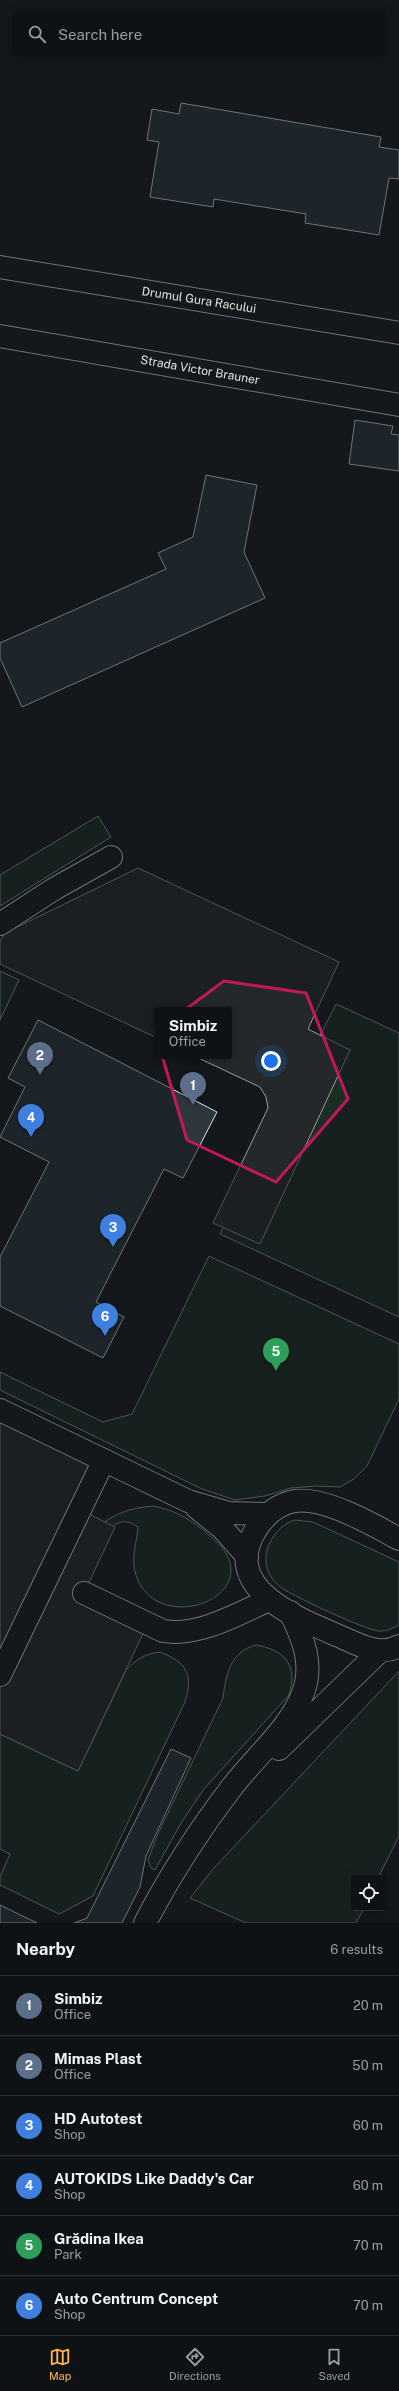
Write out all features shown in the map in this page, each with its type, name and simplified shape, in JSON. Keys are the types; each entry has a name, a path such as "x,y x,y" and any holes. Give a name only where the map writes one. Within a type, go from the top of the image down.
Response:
{"street":[{"name":"Drumul Gura Racului","path":"0,267 399,333"},
{"name":"Strada Victor Brauner","path":"0,336 399,405"},
{"path":"0,924 54,889 111,857"},
{"path":"0,1410 188,1501 229,1513 268,1514"},
{"path":"0,1675 104,1460"},
{"path":"188,1501 222,1528 246,1556"},
{"path":"389,1649 352,1642 290,1612 269,1600 257,1589 250,1578 246,1556 254,1533 268,1514 282,1505 296,1501 311,1502 343,1512 399,1539"},
{"path":"84,1593 163,1631 174,1633 186,1632 209,1626 269,1600"},
{"path":"145,1923 186,1852 216,1809 244,1772 296,1710 304,1692 308,1673 307,1655 301,1633 290,1612"},
{"path":"216,1809 389,1649"}],"highlighted area":[{"path":"224,981 306,993 348,1099 276,1182 187,1140 155,1032"}],"green space":[{"path":"98,816 111,837 0,906 0,875"},
{"path":"0,971 19,980 0,1020"},
{"path":"336,1004 399,1033 399,1317 220,1234"},
{"path":"209,1256 399,1344 399,1399 367,1466 354,1479 340,1487 316,1486 291,1488 265,1496 235,1500 202,1489 0,1390 0,1372 103,1422 132,1414"},
{"path":"153,1506 169,1510 190,1520 209,1535 227,1555 231,1572 225,1587 213,1598 196,1605 178,1607 160,1602 145,1591 135,1572 134,1555 138,1527 134,1524 122,1522 114,1525 108,1533 95,1529 108,1519 129,1510"},
{"path":"294,1520 313,1522 399,1562 399,1625 389,1630 379,1631 359,1625 297,1597 279,1586 271,1578 267,1568 267,1549 277,1532"},
{"path":"256,1645 275,1651 282,1655 287,1661 292,1676 289,1695 204,1789 181,1823 155,1870 151,1868 148,1860 157,1836 223,1698 231,1665 240,1653 247,1648"},
{"path":"160,1652 176,1660 186,1670 189,1684 188,1692 185,1702 93,1896 59,1914 0,1885 0,1877 10,1854 0,1849 0,1734 78,1771 126,1670 141,1658 149,1654"},
{"path":"399,1671 399,1836 380,1875 351,1875 351,1911 362,1911 356,1923 246,1923 190,1898 214,1868"}],"shaded area":[{"path":"138,868 339,962 308,1029 350,1050 260,1244 213,1223 268,1108 266,1097 260,1087 200,1059 232,1059 232,1007 154,1007 154,1037 0,964 0,941 5,933"},
{"path":"0,1402 115,1457 87,1513 115,1527 84,1593 148,1623 78,1771 0,1734"}],"building":[{"path":"181,103 381,137 379,147 399,150 399,179 389,178 379,235 305,223 306,214 214,199 213,207 150,197 159,142 147,140 152,109 179,114"},
{"path":"355,420 393,426 391,434 399,435 399,471 349,464"},
{"path":"206,475 257,485 244,552 265,598 22,707 0,658 0,643 166,569 158,553 193,537"},
{"path":"38,1020 217,1112 183,1178 164,1169 96,1302 124,1317 103,1358 0,1306 0,1257 49,1162 0,1137 25,1087 8,1078"},
{"path":"171,1749 191,1758 146,1856 140,1887 122,1923 74,1923 87,1918"},
{"path":"0,1905 37,1923 0,1923"}],"place":[{"name":"Mimas Plast","path":"40,1075"},
{"name":"Simbiz","path":"193,1105"},
{"name":"AUTOKIDS Like Daddy's Car","path":"31,1137"},
{"name":"HD Autotest","path":"113,1247"},
{"name":"Auto Centrum Concept","path":"105,1336"},
{"name":"Grădina Ikea","path":"276,1371"}]}
